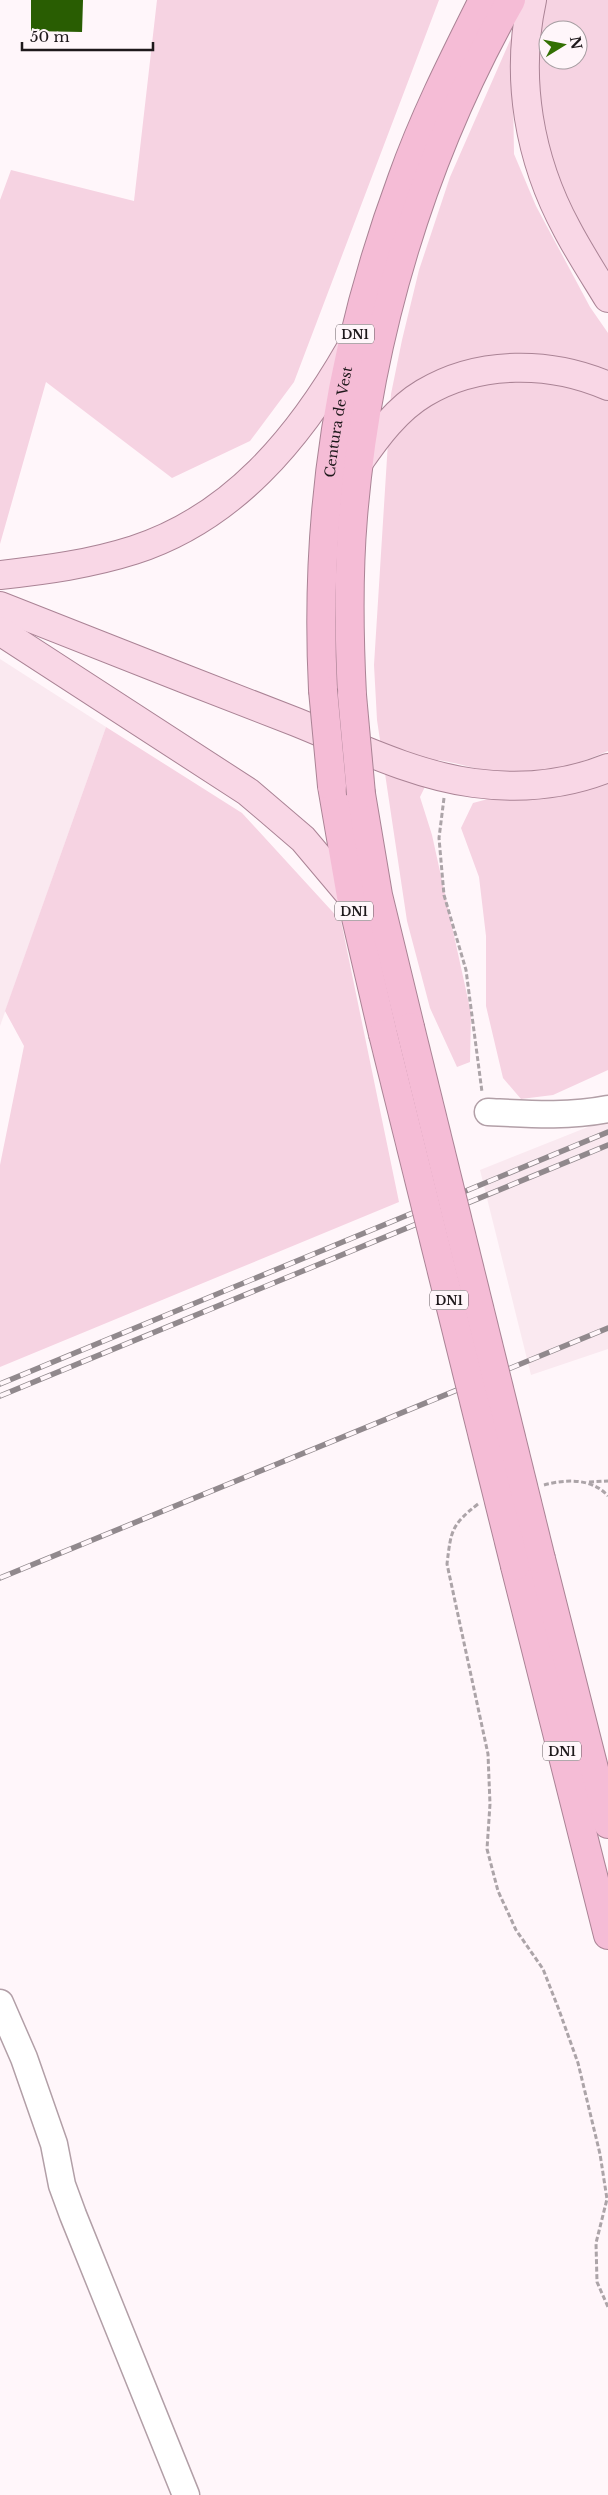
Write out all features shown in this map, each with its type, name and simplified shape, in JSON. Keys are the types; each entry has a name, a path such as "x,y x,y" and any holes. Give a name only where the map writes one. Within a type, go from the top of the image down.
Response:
{"highway":[{"name":"Centura de Vest","path":"351,896 332,786 323,690 320,596 322,546 335,432 351,347 381,238 402,177 452,62 483,0"},
{"name":"DN1","path":"511,0 466,88 438,152 410,234 378,352 359,462 351,562 352,695 361,794 378,895 608,1824"},
{"name":"DN1","path":"351,896 383,1034 608,1935"}],"main road":[{"path":"532,0 526,26 524,66 527,114 533,144 546,183 566,228 608,298"},
{"path":"0,575 66,567 127,552 166,537 208,514 245,488 266,468 327,390 351,347"},
{"path":"359,462 377,437 408,404 423,393 464,376 489,371 534,367 577,374 608,386"},
{"path":"0,606 377,754 448,778 493,785 537,785 574,779 608,768"},
{"path":"0,631 255,797 303,839 351,896"}],"street":[{"path":"488,1112 562,1115 586,1114 608,1109"},
{"path":"0,2003 24,2058 54,2144 62,2185 73,2215 186,2495"}],"path":[{"path":"448,778 438,838 444,895 466,970 483,1097 488,1112"},
{"path":"539,1486 556,1481 608,1481"},
{"path":"587,1482 602,1490 608,1496"},
{"path":"487,1501 478,1504 454,1526 450,1538 447,1564 488,1754 490,1804 487,1849 498,1891 516,1930 543,1969 578,2063 605,2177 607,2200 596,2243 596,2253 597,2282 608,2307"}],"shaded area":[{"path":"157,0 439,0 294,382 250,441 172,478 46,382 0,544 0,200 11,170 134,201"},
{"path":"542,0 608,0 608,281 563,197 532,106 538,42 538,70 588,70 588,20 540,20"},
{"path":"512,36 514,154 536,206 590,307 608,333 608,751 559,769 533,774 497,773 438,760 420,797 432,835 471,1013 470,1062 457,1067 430,1008 407,921 377,720 374,665 391,394 402,340 419,270 450,177"},
{"path":"0,659 106,727 0,1026"},
{"path":"106,727 242,813 341,921 399,1202 0,1367 0,1165 24,1046 5,1011"},
{"path":"608,782 608,1070 553,1095 521,1099 503,1078 486,1006 486,936 479,877 461,828 473,803 499,796 540,798 589,789"},
{"path":"608,1119 608,1349 531,1375 480,1170"}],"building":[{"path":"31,0 83,0 82,32 31,31"}],"railway":[{"path":"0,1384 608,1132"},
{"path":"0,1396 608,1145"},
{"path":"0,1578 608,1328"}]}
